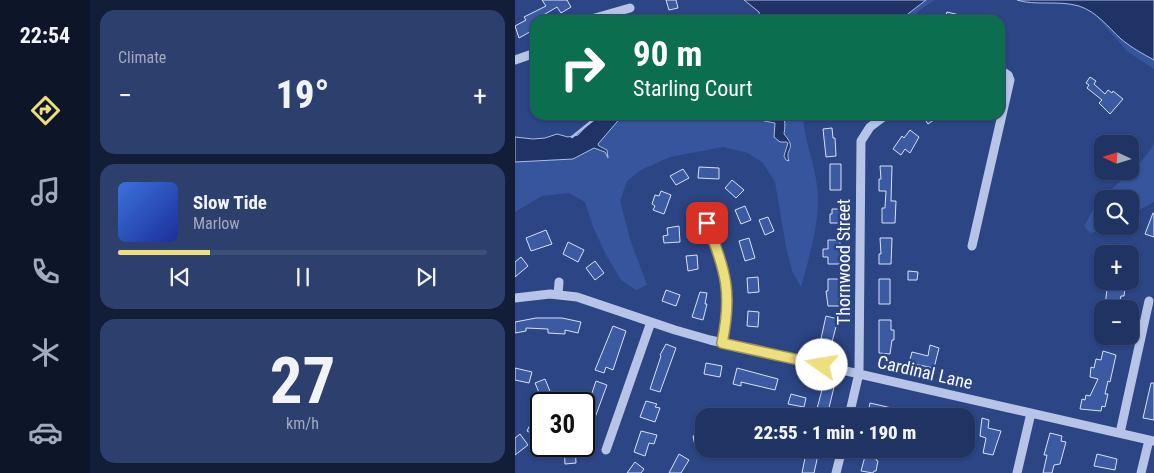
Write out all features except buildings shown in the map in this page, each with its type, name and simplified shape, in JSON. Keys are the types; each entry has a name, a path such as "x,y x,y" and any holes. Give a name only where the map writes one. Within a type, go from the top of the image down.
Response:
{"street":[{"path":"606,15 630,8"},
{"path":"515,60 530,55"},
{"path":"1005,73 1010,80 1005,102"},
{"path":"854,131 863,136 870,127 879,120"},
{"path":"972,246 1001,120"},
{"name":"Thornwood Street","path":"851,408 859,373 860,150 863,136"},
{"path":"707,223 723,265 727,290 726,323 722,343"},
{"path":"558,295 559,282"},
{"name":"Cardinal Lane","path":"515,298 533,295 577,297 722,343 1151,440"},
{"path":"1120,434 1149,301"},
{"path":"606,450 651,322"},
{"path":"1017,473 1031,413"},
{"path":"1141,473 1151,440"},
{"path":"836,473 840,458"}],"shaded area":[{"path":"744,0 926,0 906,15 759,15 759,12"},
{"path":"926,0 935,0 915,15 906,15"},
{"path":"1017,0 1154,0 1154,60 1137,51 1121,39 1097,16 1079,6 1063,3 1031,3"},
{"path":"1092,12 1129,44 1154,60 1154,69 1128,52"},
{"path":"592,120 619,120 598,144 607,150 608,158 605,152 594,148 573,159 515,162 515,137 533,139 557,134 568,137 578,135"},
{"path":"619,120 763,120 775,123 779,135 788,143 784,156 789,160 787,156 790,150 790,141 784,134 785,124 783,120 804,120 816,178 818,210 815,232 801,287 792,271 786,247 775,182 763,163 748,153 723,147 670,157 641,170 627,181 620,201 631,242 647,285 636,290 621,280 606,255 593,227 585,202 569,193 542,196 515,212 515,162 573,159 594,148 605,152 607,156 607,150 598,144"},
{"path":"784,120 784,134 790,143 789,161 784,156 788,143 780,142 774,137 775,123 764,121"},
{"path":"1154,143 1154,202 1139,210 1139,190 1110,190 1121,180 1139,180 1139,163"},
{"path":"1094,209 1094,232 1090,233 1084,226"}],"waterway":[{"path":"572,137 593,120"}],"route":[{"path":"707,223 723,265 727,290 728,307 722,343 822,365"}]}
